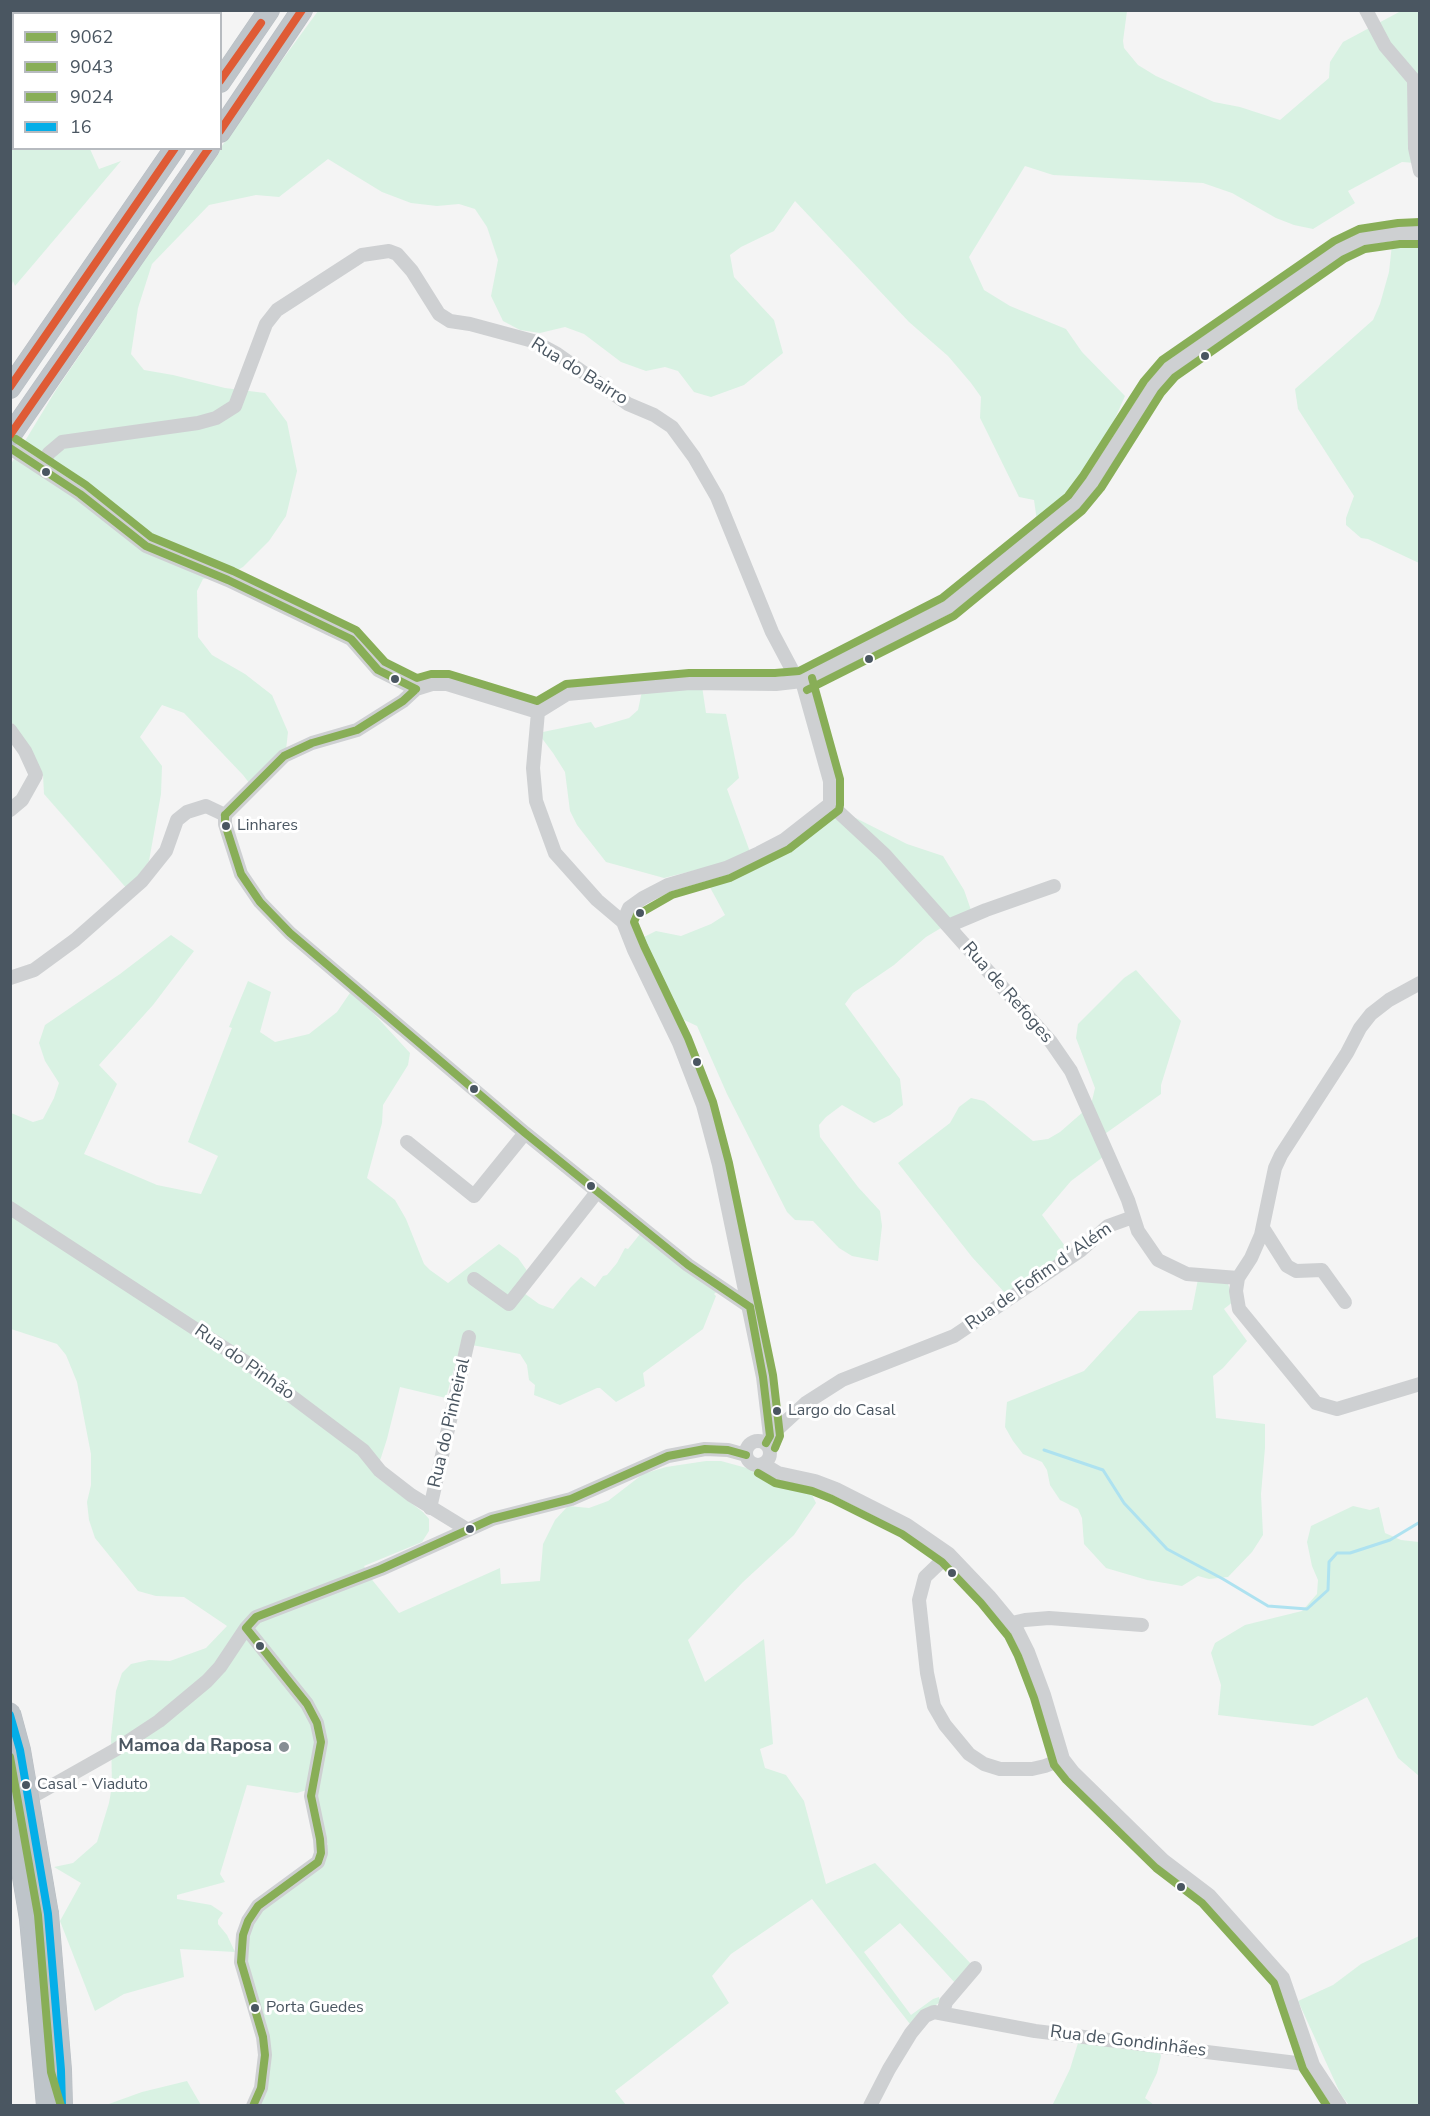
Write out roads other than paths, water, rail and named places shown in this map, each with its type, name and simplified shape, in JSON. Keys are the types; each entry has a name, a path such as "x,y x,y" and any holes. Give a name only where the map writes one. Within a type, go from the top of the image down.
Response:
{"highway":[{"path":"222,79 270,10"},
{"path":"222,129 302,10"},
{"path":"10,388 173,150"},
{"path":"10,436 208,150"},
{"path":"10,1713 20,1750 39,1916 61,2070 62,2106"},
{"path":"10,1800 39,1916 47,2106"},
{"path":"61,2070 72,2106"}],"street":[{"path":"1366,10 1385,45 1414,80 1415,148 1419,171"},
{"path":"750,1307 688,1266 525,1133 290,933 260,902 241,874 225,824 225,814 284,756 312,743 357,730 403,701 416,689 432,684 447,684 538,712 567,694 690,683 776,684 800,681 948,607 1075,503 1092,482 1153,387 1168,369 1339,250 1362,239 1419,232"},
{"name":"Rua do Bairro","path":"40,467 49,453 62,442 198,423 216,418 235,406 266,324 277,310 362,255 389,251 397,254 412,271 439,314 450,321 533,341 557,354 628,404 654,415 672,427 694,457 717,497 772,632 800,681 830,781 830,804"},
{"path":"10,448 80,494 146,546 228,580 351,639 378,670 416,689"},
{"path":"538,712 533,768 536,801 555,853 597,900 623,922 634,950 680,1043 703,1105 720,1165 764,1377 770,1456 763,1464"},
{"path":"10,730 25,751 36,775 22,800 10,810"},
{"path":"623,922 629,908 642,898 669,885 726,868 759,853 784,840 830,804"},
{"name":"Rua de Refoges","path":"830,804 885,855 1051,1042 1071,1071 1133,1217"},
{"path":"10,978 34,970 75,940 142,881 166,851 177,820 187,812 206,806 225,814"},
{"path":"948,926 1054,886"},
{"path":"1419,983 1389,1000 1371,1014 1281,1155 1275,1168 1263,1227 1251,1258 1238,1278 1236,1291 1239,1309 1316,1403 1337,1409 1419,1384"},
{"path":"407,1142 474,1196 525,1133"},
{"path":"474,1279 509,1304 597,1192"},
{"name":"Rua do Pinhão","path":"10,1208 246,1362 363,1450 380,1471 430,1508 468,1530"},
{"name":"Rua de Fofim d´Além","path":"768,1440 806,1403 842,1380 954,1336 1080,1251 1108,1226 1133,1217 1138,1231 1158,1260 1186,1274 1238,1278"},
{"path":"1263,1227 1287,1266 1296,1271 1323,1270 1345,1302"},
{"name":"Rua do Pinheiral","path":"430,1508 469,1337"},
{"path":"768,1440 753,1441 746,1448 746,1455 752,1464 763,1464 778,1473 815,1481 836,1489 907,1525 949,1554 1012,1623 1028,1652 1044,1695 1062,1759 1163,1860 1209,1895 1283,1978 1313,2065 1340,2106"},
{"path":"10,1809 115,1750 159,1720 207,1681 220,1667 256,1617 381,1569 492,1519 571,1499 668,1456 705,1449 728,1450 746,1455"},
{"path":"949,1554 925,1577 919,1600 927,1673 934,1706 945,1725 969,1754 984,1764 1000,1769 1032,1769 1062,1759"},
{"path":"1012,1623 1049,1618 1142,1625"},
{"path":"246,1628 307,1704 317,1723 321,1742 311,1796 320,1839 321,1853 318,1862 258,1906 248,1921 243,1935 241,1962 263,2037 265,2055 261,2088 253,2106"},
{"path":"870,2106 911,2033 925,2016 934,2012 943,2013 952,1993 975,1968"},
{"name":"Rua de Gondinhães","path":"943,2013 1035,2031 1313,2065"}],"waterway":[{"path":"1044,1450 1103,1470 1124,1503 1167,1549 1268,1606 1307,1609 1328,1590 1329,1562 1337,1553 1350,1553 1390,1540 1420,1522"}],"place":[{"name":"Linhares","path":"226,826"},
{"name":"Largo do Casal","path":"777,1411"},
{"name":"Mamoa da Raposa","path":"284,1747"},
{"name":"Casal - Viaduto","path":"26,1785"},
{"name":"Porta Guedes","path":"255,2008"}]}
